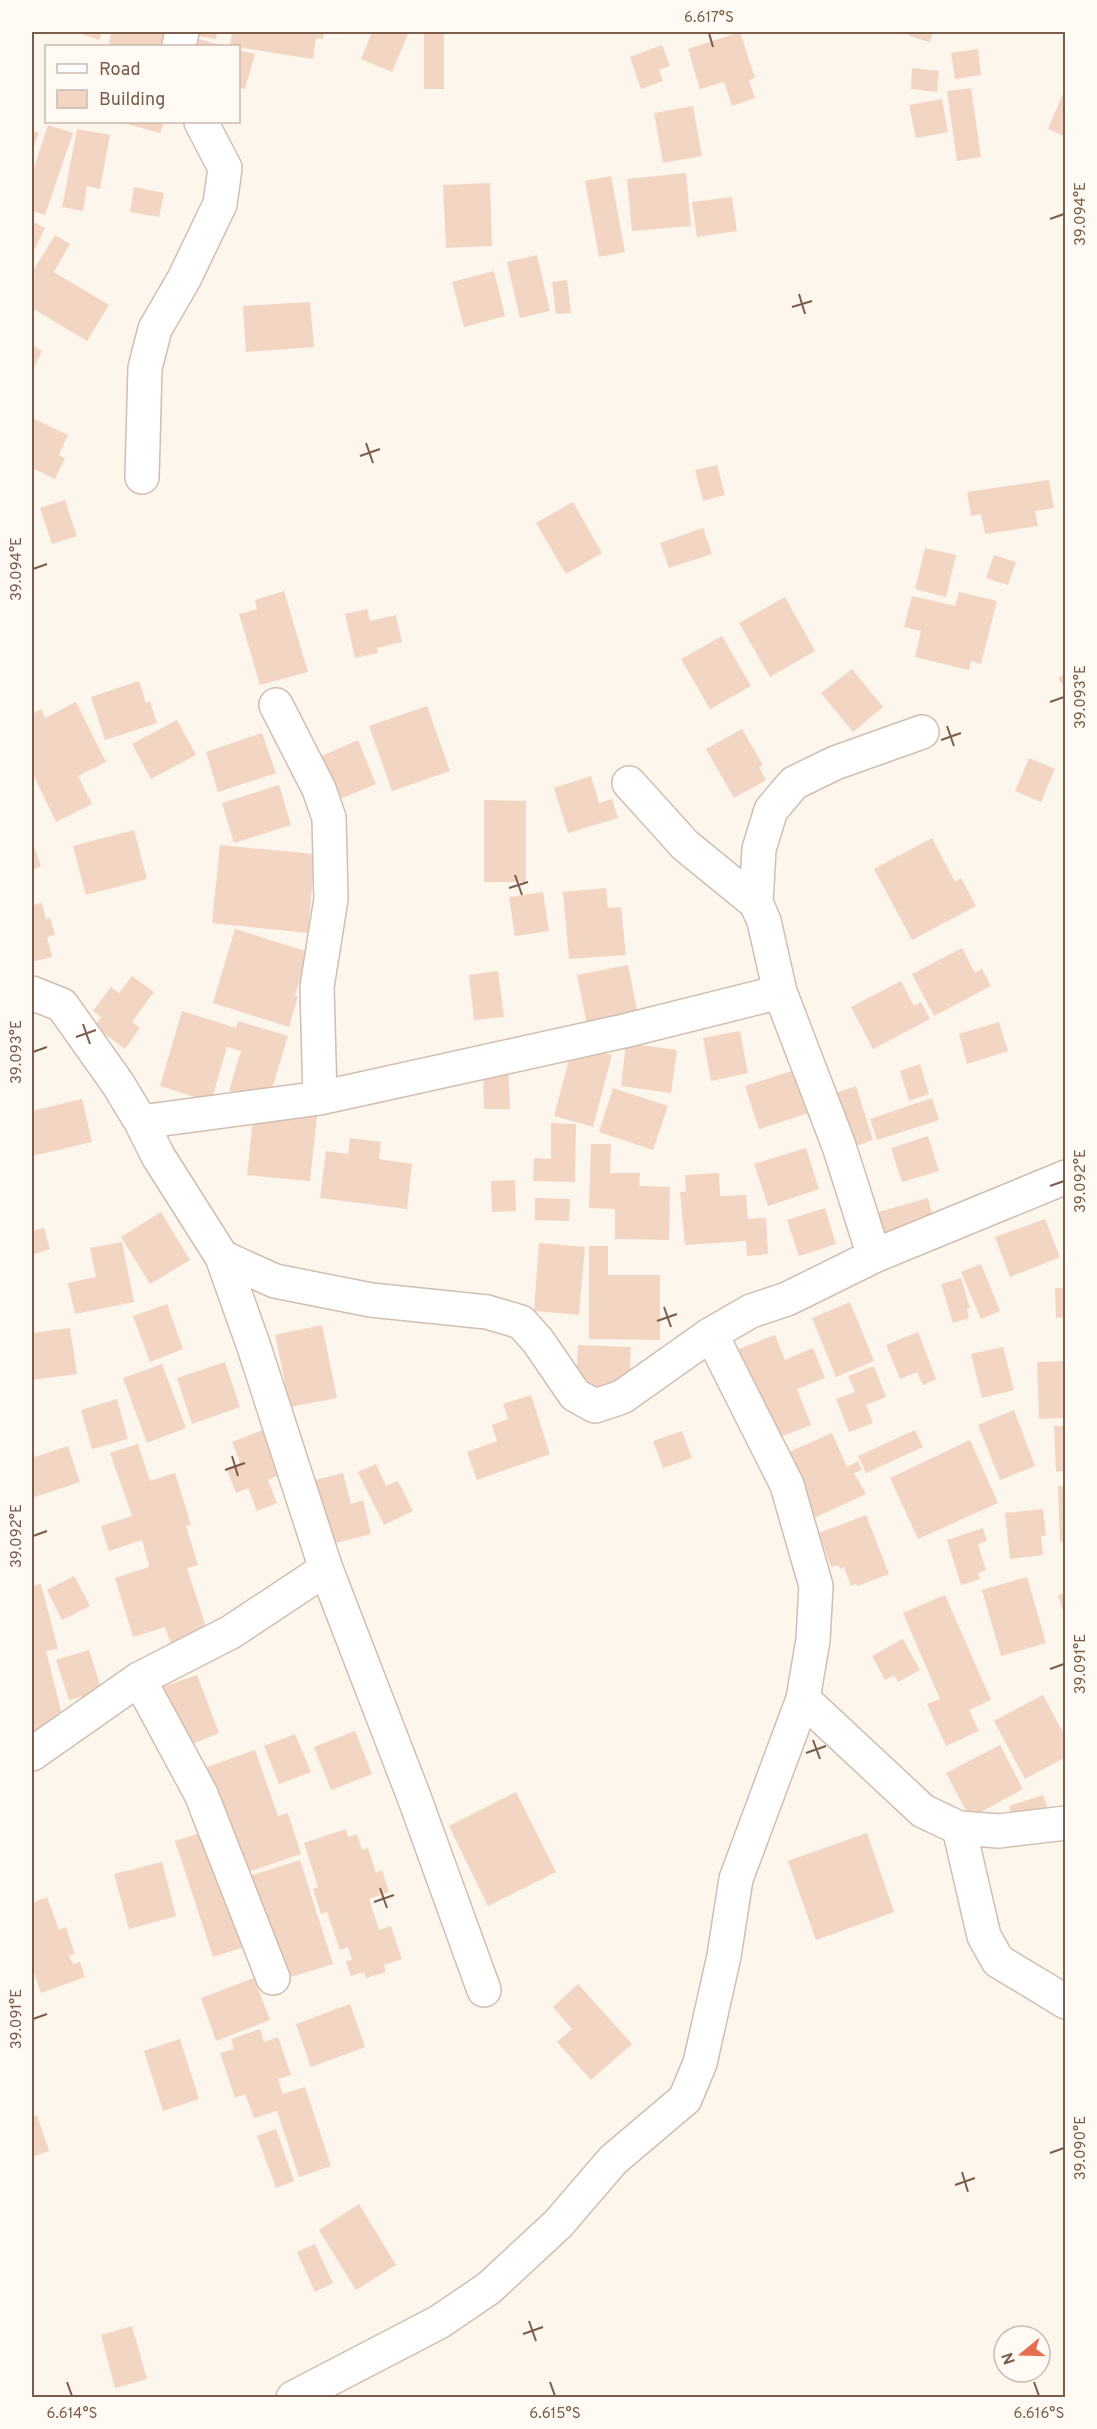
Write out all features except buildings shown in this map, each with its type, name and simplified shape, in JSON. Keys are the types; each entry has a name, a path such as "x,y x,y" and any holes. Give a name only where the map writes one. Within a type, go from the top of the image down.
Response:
{"street":[{"path":"142,477 145,368 155,329 184,279 220,204 225,168 202,123"},
{"path":"276,705 319,789 329,818 331,899 317,987 320,1098"},
{"path":"756,903 759,849 771,810 794,783 835,763 922,732"},
{"path":"629,783 685,845 756,903 764,921 780,992 839,1146 874,1256"},
{"path":"141,1122 320,1098 624,1031 780,992"},
{"path":"32,993 62,1005 141,1122 158,1156 222,1257 254,1347 326,1569 414,1797 484,1990"},
{"path":"222,1257 275,1281 371,1300 487,1312 521,1322 538,1341 575,1395 595,1406 622,1397 711,1334 751,1311 787,1299 874,1256 1065,1177"},
{"path":"293,2397 439,2322 489,2288 558,2224 613,2160 685,2099 700,2063 724,1956 736,1879 803,1699 813,1640 816,1586 787,1485 711,1334"},
{"path":"32,1754 139,1679 231,1632 326,1569"},
{"path":"139,1679 201,1794 273,1978"},
{"path":"803,1699 923,1811 959,1828 999,1831 1065,1823"},
{"path":"959,1828 984,1936 998,1961 1065,2002"}]}
